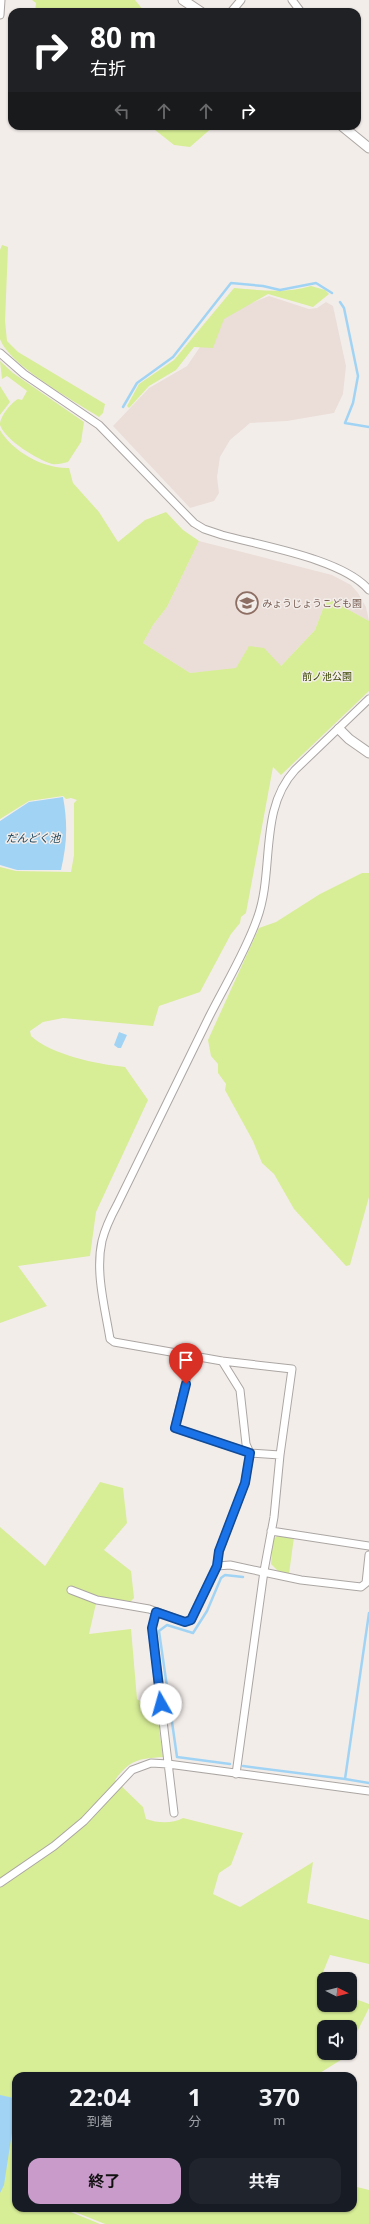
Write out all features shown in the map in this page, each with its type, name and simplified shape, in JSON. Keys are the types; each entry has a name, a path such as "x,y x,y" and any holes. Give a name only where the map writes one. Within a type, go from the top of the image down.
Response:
{"street":[{"path":"0,15 1,0"},
{"path":"184,0 195,8"},
{"path":"234,8 241,0"},
{"path":"347,130 369,148"},
{"path":"0,353 24,374 99,425 194,523 204,529 222,535 334,566 357,578 369,590"},
{"path":"236,1774 264,1571 271,1531 292,1369 222,1361 121,1344 110,1339 100,1265 102,1242 117,1205 258,918 268,864 274,807 279,791 284,781 369,699"},
{"path":"339,729 349,739 369,753"},
{"path":"192,1355 175,1428 250,1453 280,1455"},
{"path":"71,1590 97,1600 142,1607 185,1622 191,1620 217,1566 219,1551 245,1483 250,1453 246,1444 240,1390 222,1361"},
{"path":"271,1531 369,1546"},
{"path":"217,1566 230,1565 301,1580 361,1587 366,1583 369,1555"},
{"path":"156,1612 152,1628 174,1813"},
{"path":"0,1882 43,1854 84,1822 132,1770 151,1763 369,1791"}],"shaded area":[{"path":"269,296 309,309 317,308 326,302 333,306 346,366 343,394 334,413 287,421 250,423 230,440 220,457 217,477 219,493 214,501 190,508 113,426 149,388 187,366 223,313"},
{"name":"みょうじょうこども園","path":"199,541 332,575 351,585 358,593 366,607 369,621 327,598 315,630 281,666 190,673 143,643 153,625 167,607"}],"green space":[{"path":"32,0 135,0 142,8 35,8 36,3"},
{"path":"155,130 209,130 190,147 174,145"},
{"path":"2,245 8,247 5,321 7,341 18,352 105,404 103,413 99,417 29,371 6,349 0,339 0,250"},
{"path":"311,286 325,290 329,294 313,307 268,294 224,319 213,348 194,347 176,370 149,386 129,408 127,406 139,384 174,360 234,288 282,291"},
{"path":"0,361 13,373 84,422 81,442 68,462 52,464 46,462 23,449 3,431 0,421 4,414 15,401 18,399 22,400 27,391 7,376 2,379"},
{"path":"0,386 10,402 0,415"},
{"name":"前ノ池公園","path":"0,430 13,445 30,458 50,466 69,468 73,483 99,512 118,542 145,520 166,512 183,530 199,541 167,607 153,625 143,643 190,673 236,668 249,646 264,648 281,666 315,630 327,598 369,621 369,691 281,775 273,767 246,913 241,917 240,923 231,934 200,992 159,1006 153,1026 63,1018 43,1022 30,1031 31,1036 40,1043 75,1058 101,1064 125,1067 148,1100 96,1212 90,1256 18,1266 47,1306 0,1323 0,867 16,871 71,872 74,855 74,803 77,800 71,798 66,799 63,796 29,801 0,819"},
{"path":"362,873 369,873 369,1197 350,1265 346,1266 294,1209 274,1174 262,1163 253,1141 225,1090 226,1084 218,1073 218,1064 211,1056 208,1040 259,928 276,922 320,894"},
{"path":"100,1482 123,1488 127,1523 104,1550 131,1571 134,1598 130,1602 97,1599 89,1634 131,1629 137,1699 157,1713 163,1757 147,1758 136,1761 126,1768 115,1780 143,1807 146,1819 164,1822 183,1818 243,1833 231,1865 219,1873 213,1894 240,1907 313,1862 307,1903 369,1920 369,1964 330,1955 323,1972 317,1972 317,2012 357,2012 357,2000 369,2004 369,2008 357,2032 357,2020 317,2020 317,2060 341,2060 321,2072 12,2072 12,2212 71,2212 100,2224 0,2224 0,1527 45,1566"},
{"path":"279,1535 294,1537 289,1574 279,1572 271,1564 273,1539"},
{"path":"357,2187 369,2190 369,2224 105,2224 75,2212 357,2212"}],"water":[{"name":"だんどく池","path":"63,797 66,816 66,834 65,851 61,870 17,870 0,865 0,821 29,802"},
{"path":"119,1032 127,1035 121,1048 114,1045"},
{"path":"0,2095 12,2098 12,2133 4,2185 0,2193"}],"waterway":[{"path":"123,407 137,383 173,357 231,283 263,286 280,290 316,283 332,293"},
{"path":"340,302 344,308 358,376 353,403 345,423 369,427"},
{"path":"230,1764 177,1757 159,1631 167,1625 193,1633 207,1611 221,1578 225,1575 243,1577"},
{"path":"369,1613 345,1779 369,1783"},
{"path":"243,1766 345,1779"}],"place":[{"name":"みょうじょうこども園","path":"247,603"}],"route":[{"path":"161,1704 152,1628 156,1612 185,1622 191,1620 211,1575 217,1566 219,1551 245,1483 250,1453 175,1428 186,1384"}]}
